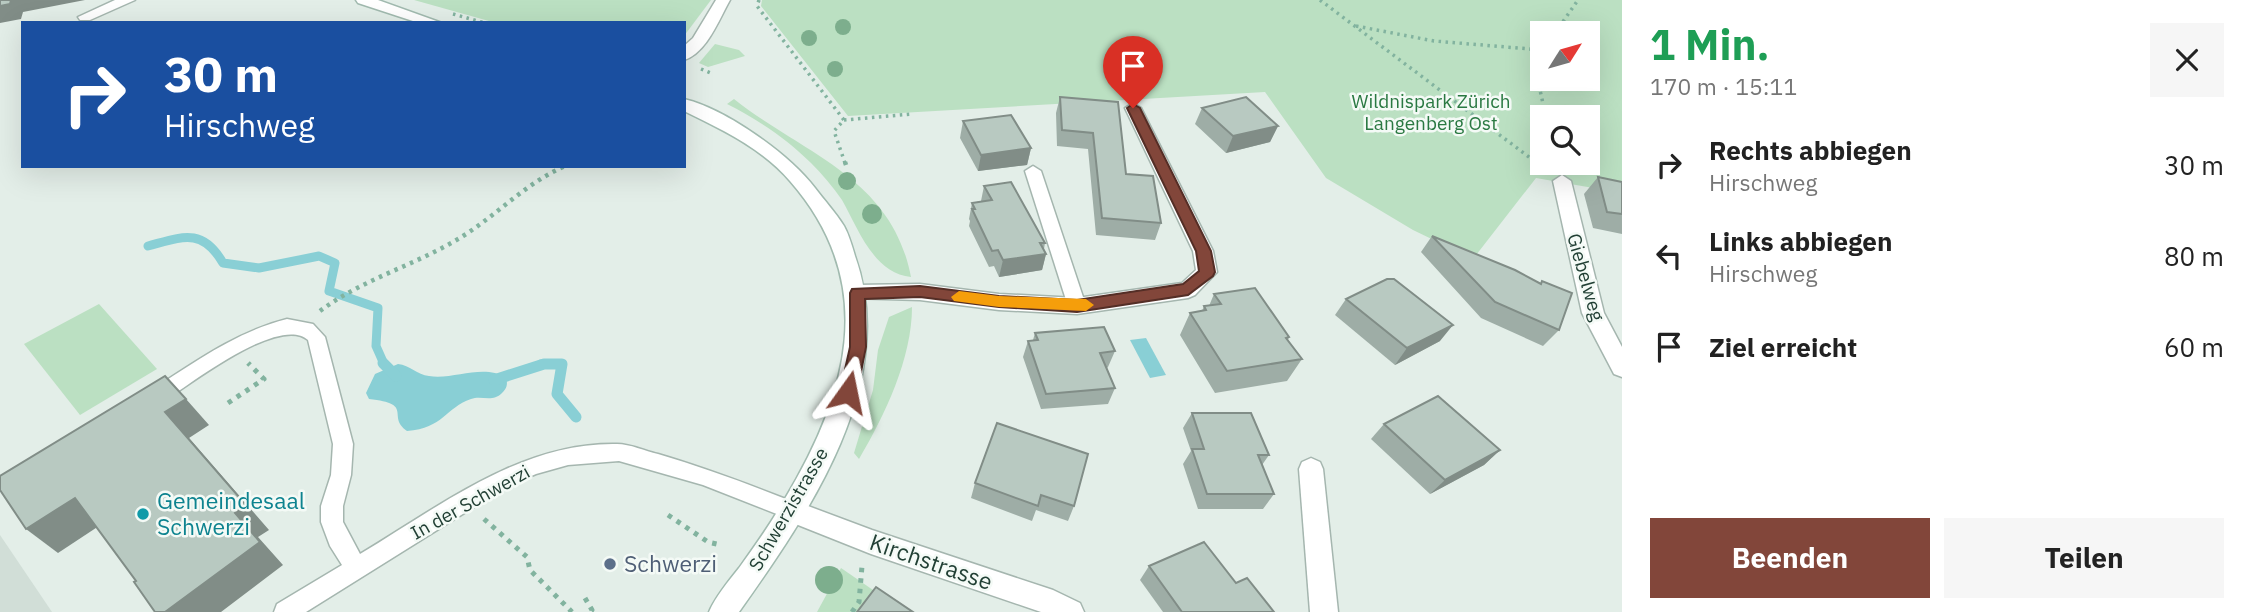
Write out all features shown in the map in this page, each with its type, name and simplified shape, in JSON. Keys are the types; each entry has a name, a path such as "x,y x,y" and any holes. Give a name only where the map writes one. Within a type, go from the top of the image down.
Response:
{"street":[{"path":"86,17 128,0"},
{"path":"363,0 429,21"},
{"path":"686,53 699,41 723,0"},
{"name":"Schwerzistrasse","path":"686,105 743,136 795,175 822,206 840,236 852,266 858,293 858,347 848,392 830,438 792,511 757,567 723,612"},
{"path":"858,293 920,292 999,302 1077,306 1188,289 1207,272 1203,251 1133,108"},
{"name":"Giebelweg","path":"1562,181 1593,313 1622,368"},
{"path":"1311,469 1324,612"},
{"name":"Kirchstrasse","path":"792,511 871,542 1053,603 1070,612"}],"lane":[{"path":"1033,171 1077,306"},
{"path":"133,410 233,349 264,334 288,326 308,329 316,337 343,444 341,475 332,506 332,522 338,539 356,568"},
{"name":"In der Schwerzi","path":"285,612 467,501 532,466 568,456 619,452 706,477 792,511"}],"path":[{"path":"759,0 757,6 844,120"},
{"path":"1320,0 1562,181"},
{"path":"1563,21 1578,0"},
{"path":"1352,25 1434,41 1530,49"},
{"path":"846,165 834,131 844,120 912,114"},
{"path":"330,303 358,285 449,244 526,188 561,168"},
{"path":"228,403 256,384"},
{"path":"467,501 527,557 530,570 572,612"},
{"path":"668,515 708,542 721,545"},
{"path":"852,612 859,602 862,562"},
{"path":"585,598 592,610 590,612"}],"shaded area":[{"path":"0,535 52,612 0,612"}],"green space":[{"path":"414,0 711,0 686,33 686,21 489,21"},
{"name":"Wildnispark Zürich Langenberg Ost","path":"762,0 1622,0 1622,193 1536,178 1473,259 1413,230 1326,178 1265,92 848,116 761,6"},
{"path":"715,44 739,50 745,56 708,67 699,63"},
{"path":"734,99 841,171 865,191 885,215 901,243 911,277 898,274 877,258 861,236 842,200 823,176 782,138 727,104"},
{"path":"99,304 157,369 80,415 24,344"},
{"path":"912,307 911,326 902,366 878,424 859,459 854,453 873,390 878,350 889,317"},
{"path":"841,568 905,612 817,612"}],"water":[{"path":"1146,338 1166,375 1150,378 1130,340"},
{"path":"398,364 421,374 439,377 488,372 506,378 507,386 498,396 471,399 429,426 407,431 401,426 396,407 369,399 366,393 375,374"}],"building":[{"path":"0,0 11,0 10,4 0,6"},
{"path":"1060,97 1118,102 1126,174 1153,176 1161,223 1102,218 1093,133 1062,130"},
{"path":"1246,97 1278,126 1233,136 1202,108"},
{"path":"1011,115 1031,148 981,155 963,121"},
{"path":"1598,177 1622,182 1622,214 1607,212"},
{"path":"1011,182 1045,243 1040,243 1046,254 1003,260 998,250 992,251 972,209 975,209 972,203 992,200 984,186"},
{"path":"1432,236 1515,270 1541,284 1542,281 1572,293 1559,330 1495,302"},
{"path":"1387,279 1394,279 1453,325 1407,348 1346,299"},
{"path":"1255,288 1302,359 1227,371 1190,313 1206,310 1204,306 1221,304 1214,294"},
{"path":"1104,327 1115,351 1100,353 1115,388 1046,394 1028,341 1038,340 1035,333"},
{"name":"Gemeindesaal Schwerzi","path":"165,376 186,399 165,412 246,505 235,513 260,542 165,612 155,612 134,582 136,581 75,498 26,529 0,490 0,476"},
{"path":"1438,396 1500,450 1445,480 1384,424"},
{"path":"1192,413 1251,413 1269,455 1258,455 1274,494 1207,494 1192,449 1204,449"},
{"path":"997,423 1088,454 1074,506 1041,495 1038,506 975,483"},
{"path":"1204,542 1236,583 1247,578 1274,612 1182,612 1149,566"},
{"path":"876,587 913,612 857,612"}],"waterway":[{"path":"148,246 181,238 199,239 207,244 223,263 259,268 319,256 335,263 329,291 378,308 376,346 384,364"},
{"path":"384,364 396,376"},
{"path":"494,380 544,364"},
{"path":"544,364 562,364 557,394 576,417"}],"slow traffic":[{"path":"959,297 999,302 1086,305"}],"place":[{"name":"Gemeindesaal Schwerzi","path":"143,514"},
{"name":"Schwerzi","path":"610,564"}],"route":[{"path":"848,392 858,347 858,293 920,292 999,302 1077,306 1188,289 1207,272 1203,251 1133,108"}]}
